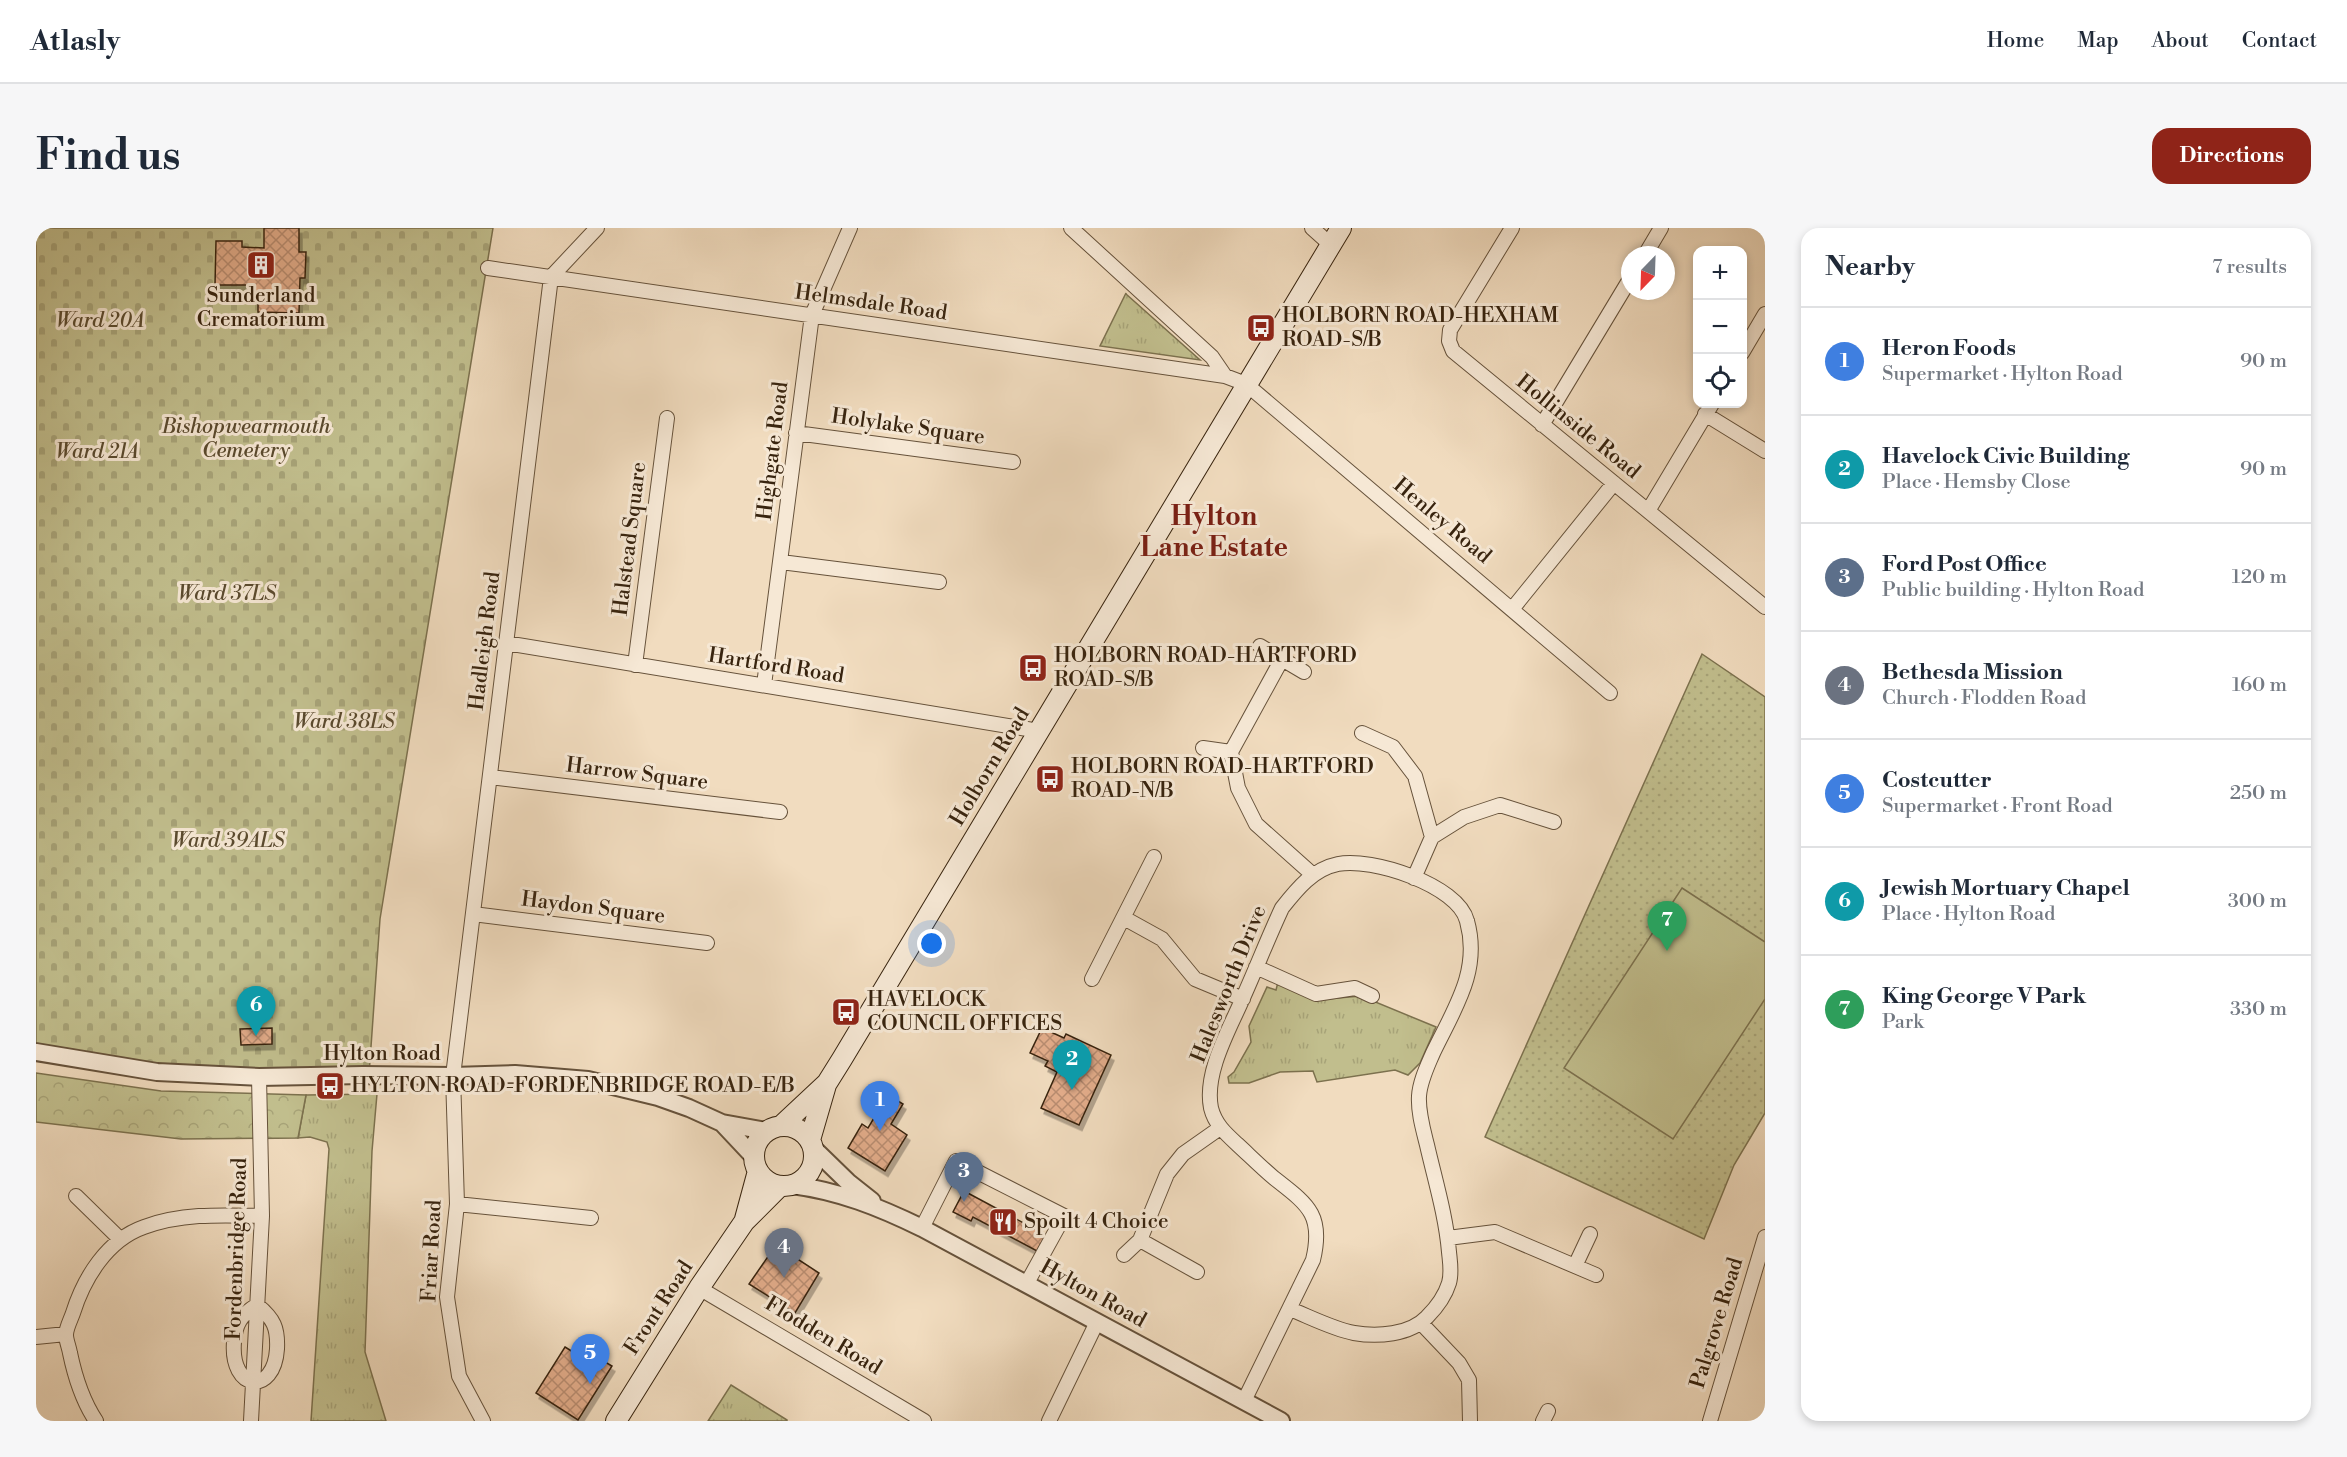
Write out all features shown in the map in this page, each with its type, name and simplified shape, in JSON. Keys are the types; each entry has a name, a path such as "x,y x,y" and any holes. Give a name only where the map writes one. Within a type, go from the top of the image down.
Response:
{"main road":[{"name":"Holborn Road","path":"811,1144 826,1083 1336,236"},
{"name":"Holborn Road","path":"774,1128 826,1083"},
{"path":"792,1126 802,1132 811,1144 814,1160 810,1171 802,1180 786,1185 767,1181 755,1163 759,1138 774,1128 792,1126"},
{"name":"Front Road","path":"744,1222 755,1163"},
{"name":"Front Road","path":"616,1421 699,1288 744,1222 786,1185"}],"street":[{"path":"551,277 597,228"},
{"name":"Highgate Road","path":"764,686 812,315 850,228"},
{"path":"1071,228 1212,357 1225,376"},
{"path":"1312,228 1336,236"},
{"name":"Hollinside Road","path":"1512,228 1452,325 1449,341 1457,355 1765,607"},
{"path":"1650,246 1661,228"},
{"name":"Helmsdale Road","path":"488,268 1225,376 1246,384"},
{"name":"Hadleigh Road","path":"453,1076 551,277"},
{"path":"1542,425 1621,294"},
{"path":"1747,346 1765,314"},
{"name":"Henley Road","path":"1246,384 1513,608 1610,693"},
{"path":"1648,511 1709,409 1765,451"},
{"name":"Halstead Square","path":"636,665 667,418"},
{"name":"Holylake Square","path":"796,433 1013,462"},
{"path":"1513,608 1614,483"},
{"path":"781,562 939,582"},
{"name":"Hartford Road","path":"506,643 1039,731"},
{"path":"1260,646 1304,672"},
{"path":"1282,659 1231,752 1238,788 1256,824 1312,874"},
{"path":"1362,733 1393,747 1414,776 1432,837"},
{"path":"1203,748 1231,752"},
{"name":"Harrow Square","path":"490,777 780,812"},
{"path":"1414,878 1432,837 1464,817 1500,805 1554,822"},
{"path":"1092,979 1154,857"},
{"name":"Halesworth Drive","path":"1244,1401 1313,1260 1317,1242 1317,1227 1310,1211 1299,1196 1273,1177 1220,1128 1211,1107 1211,1084 1219,1052 1282,908 1312,874 1337,864 1363,862 1385,867 1414,878 1454,899 1467,917 1471,938 1471,964 1468,974 1424,1074 1419,1096 1421,1121 1448,1238 1451,1272 1448,1285 1436,1308 1421,1323"},
{"name":"Haydon Square","path":"473,915 707,943"},
{"path":"1124,918 1162,939 1195,979 1243,999"},
{"path":"1256,967 1316,994 1355,988 1372,996"},
{"name":"Hylton Road","path":"36,1052 157,1072 260,1077 515,1074 588,1080 658,1097 722,1123 774,1128"},
{"name":"Friar Road","path":"453,1076 457,1204 447,1297 459,1376 483,1421"},
{"name":"Fordenbridge Road","path":"251,1421 262,1216 260,1077"},
{"name":"Hylton Road","path":"722,1123 755,1163"},
{"path":"1124,1255 1140,1240 1167,1174 1184,1154 1220,1128"},
{"name":"Hylton Road","path":"811,1144 848,1182 883,1209"},
{"path":"922,1228 956,1161 1065,1216 1027,1283"},
{"name":"Hylton Road","path":"786,1185 824,1189 883,1209 1027,1283 1281,1421"},
{"path":"76,1196 120,1239"},
{"path":"457,1204 591,1218"},
{"path":"96,1421 85,1405 75,1377 66,1334 87,1279 102,1258 120,1239 142,1227 176,1217 262,1216"},
{"path":"1448,1238 1495,1232 1596,1275"},
{"path":"1575,1266 1590,1234"},
{"name":"Palgrove Road","path":"1710,1421 1765,1238"},
{"path":"1140,1240 1197,1272"},
{"name":"Flodden Road","path":"699,1288 924,1421"},
{"path":"257,1305 273,1319 278,1335 273,1370 263,1380 253,1382 242,1377 237,1371 233,1352 237,1324 257,1305"},
{"path":"1290,1309 1353,1333 1375,1335 1397,1332 1421,1323 1459,1364 1469,1380 1470,1421"},
{"path":"1049,1421 1097,1322"},
{"path":"36,1337 66,1334"}],"green space":[{"name":"Bishopwearmouth Cemetery","path":"36,228 493,228 380,919 369,1075 259,1077 36,1052"},
{"path":"1126,294 1200,360 1100,346"},
{"path":"1702,654 1765,697 1765,1113 1734,1165 1704,1239 1485,1137"},
{"path":"1682,888 1765,942 1765,999 1673,1139 1564,1068"},
{"path":"1278,982 1315,1000 1361,996 1436,1027 1420,1063 1408,1075 1395,1070 1317,1082 1313,1071 1280,1072 1249,1083 1229,1083 1228,1077 1234,1072 1251,1042 1249,1026 1267,987 1276,990"},
{"path":"36,1073 161,1091 306,1095 298,1138 181,1139 36,1122"},
{"path":"377,1094 372,1151 365,1352 386,1421 311,1421 329,1149 327,1142 310,1137 298,1138 306,1095"},
{"path":"731,1385 787,1420 787,1421 708,1421"}],"building":[{"name":"Sunderland Crematorium","path":"264,228 299,228 299,252 306,252 305,278 300,278 299,313 258,312 258,296 246,285 215,285 216,241 242,241 242,247 264,248"},
{"path":"272,1028 272,1044 241,1045 240,1029"},
{"path":"1042,1028 1064,1038 1066,1034 1111,1055 1079,1125 1041,1108 1057,1072 1045,1066 1048,1061 1030,1053"},
{"path":"888,1095 903,1104 891,1124 907,1135 885,1171 848,1148 862,1124 868,1128"},
{"path":"964,1191 1046,1235 1037,1251 973,1217 971,1221 953,1212"},
{"path":"776,1245 819,1273 795,1313 749,1284"},
{"path":"565,1347 581,1357 585,1350 612,1366 578,1420 536,1393"}],"place":[{"name":"Sunderland Crematorium","path":"261,265"},
{"name":"HOLBORN ROAD-HEXHAM ROAD-S/B","path":"1261,328"},
{"name":"HOLBORN ROAD-HARTFORD ROAD-S/B","path":"1033,668"},
{"name":"HOLBORN ROAD-HARTFORD ROAD-N/B","path":"1050,779"},
{"name":"King George V Park","path":"1667,951"},
{"name":"HAVELOCK COUNCIL OFFICES","path":"846,1012"},
{"name":"Jewish Mortuary Chapel","path":"256,1036"},
{"name":"HYLTON ROAD-FORDENBRIDGE ROAD-E/B","path":"330,1086"},
{"name":"Havelock Civic Building","path":"1072,1090"},
{"name":"Heron Foods","path":"880,1131"},
{"name":"Ford Post Office","path":"964,1202"},
{"name":"Spoilt 4 Choice","path":"1003,1222"},
{"name":"Bethesda Mission","path":"784,1278"},
{"name":"Costcutter","path":"590,1384"}],"district":[{"name":"Hylton Lane Estate","path":"1214,532"}],"park label":[{"name":"Ward 20A","path":"100,321"},
{"name":"Ward 21A","path":"97,452"},
{"name":"Ward 37LS","path":"227,594"},
{"name":"Ward 38LS","path":"344,722"},
{"name":"Ward 39ALS","path":"228,841"}]}
